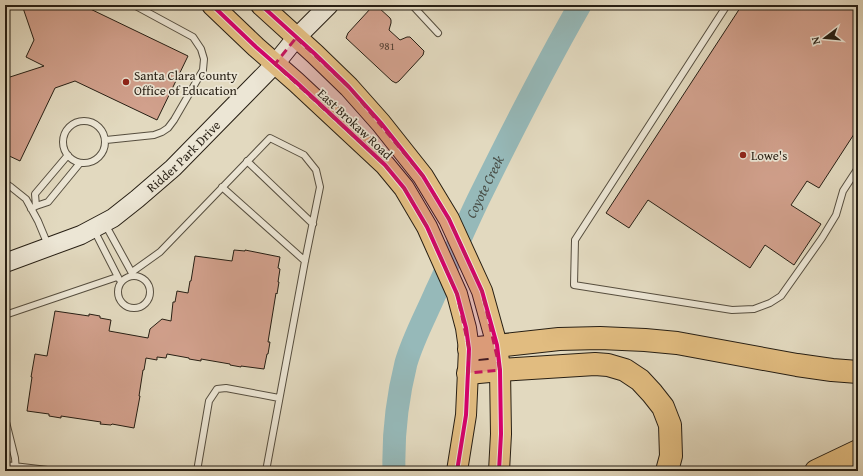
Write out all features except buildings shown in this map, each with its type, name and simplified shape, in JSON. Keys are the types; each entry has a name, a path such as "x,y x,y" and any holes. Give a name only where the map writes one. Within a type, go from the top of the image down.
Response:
{"highway":[{"path":"467,338 497,346 559,339 600,338 645,340 677,343 797,365 858,372"},
{"path":"468,373 595,364 608,365 625,370 640,380 663,407 670,425 671,456 667,471"},
{"path":"816,471 858,451"}],"main road":[{"name":"East Brokaw Road","path":"212,5 385,165 404,188 427,227 457,294 467,338 468,373 466,414 457,471"},
{"name":"East Brokaw Road","path":"261,5 349,87 381,123 423,176 449,219 482,291 497,346 500,370 499,471"}],"street":[{"name":"Ridder Park Drive","path":"5,262 81,235 113,218 137,199 173,168 275,64 296,38 329,5"}],"lane":[{"path":"106,140 154,135 168,128 203,70 204,59 201,49 193,37 134,5"},
{"path":"412,5 438,33"},
{"path":"726,5 575,240 574,285 732,310 754,308 770,303 781,296 822,238 836,215 843,191 858,168"},
{"path":"82,120 90,121 98,125 106,140 105,148 101,156 94,161 86,163 80,163 70,158 65,152 62,144 63,136 68,128 74,123 82,120"},
{"path":"99,226 133,274 145,280 149,285 150,297 147,302 138,308 132,308 122,303 118,293 124,280 128,278 133,274 160,252 270,138 304,155 316,170 320,187 266,471"},
{"path":"48,247 34,207 35,194 68,155"},
{"path":"247,162 312,224"},
{"path":"34,207 48,202 80,163"},
{"path":"5,184 11,187 34,207"},
{"path":"222,187 305,261"},
{"path":"99,226 117,277 121,284"},
{"path":"5,315 117,277"},
{"path":"197,471 209,400 217,389 226,388 279,398"},
{"path":"5,418 15,458 16,469"},
{"path":"5,465 16,469 56,471"}],"highlighted area":[{"path":"296,38 349,87 423,176 449,219 482,291 500,370 468,373 469,349 457,294 427,227 404,188 385,165 275,64"}],"waterway":[{"name":"Coyote Creek","path":"394,471 394,444 398,404 406,363 412,345 479,198 528,101 580,5"}],"cycle path":[{"path":"212,5 385,165 404,188 427,227 457,294 466,328 469,349 466,415 457,471"},
{"path":"261,5 349,87 381,123 423,176 449,219 482,291 497,345 500,370 501,434 499,471"}],"place":[{"name":"Santa Clara County Office of Education","path":"126,82"},
{"name":"Lowe's","path":"743,155"}]}
